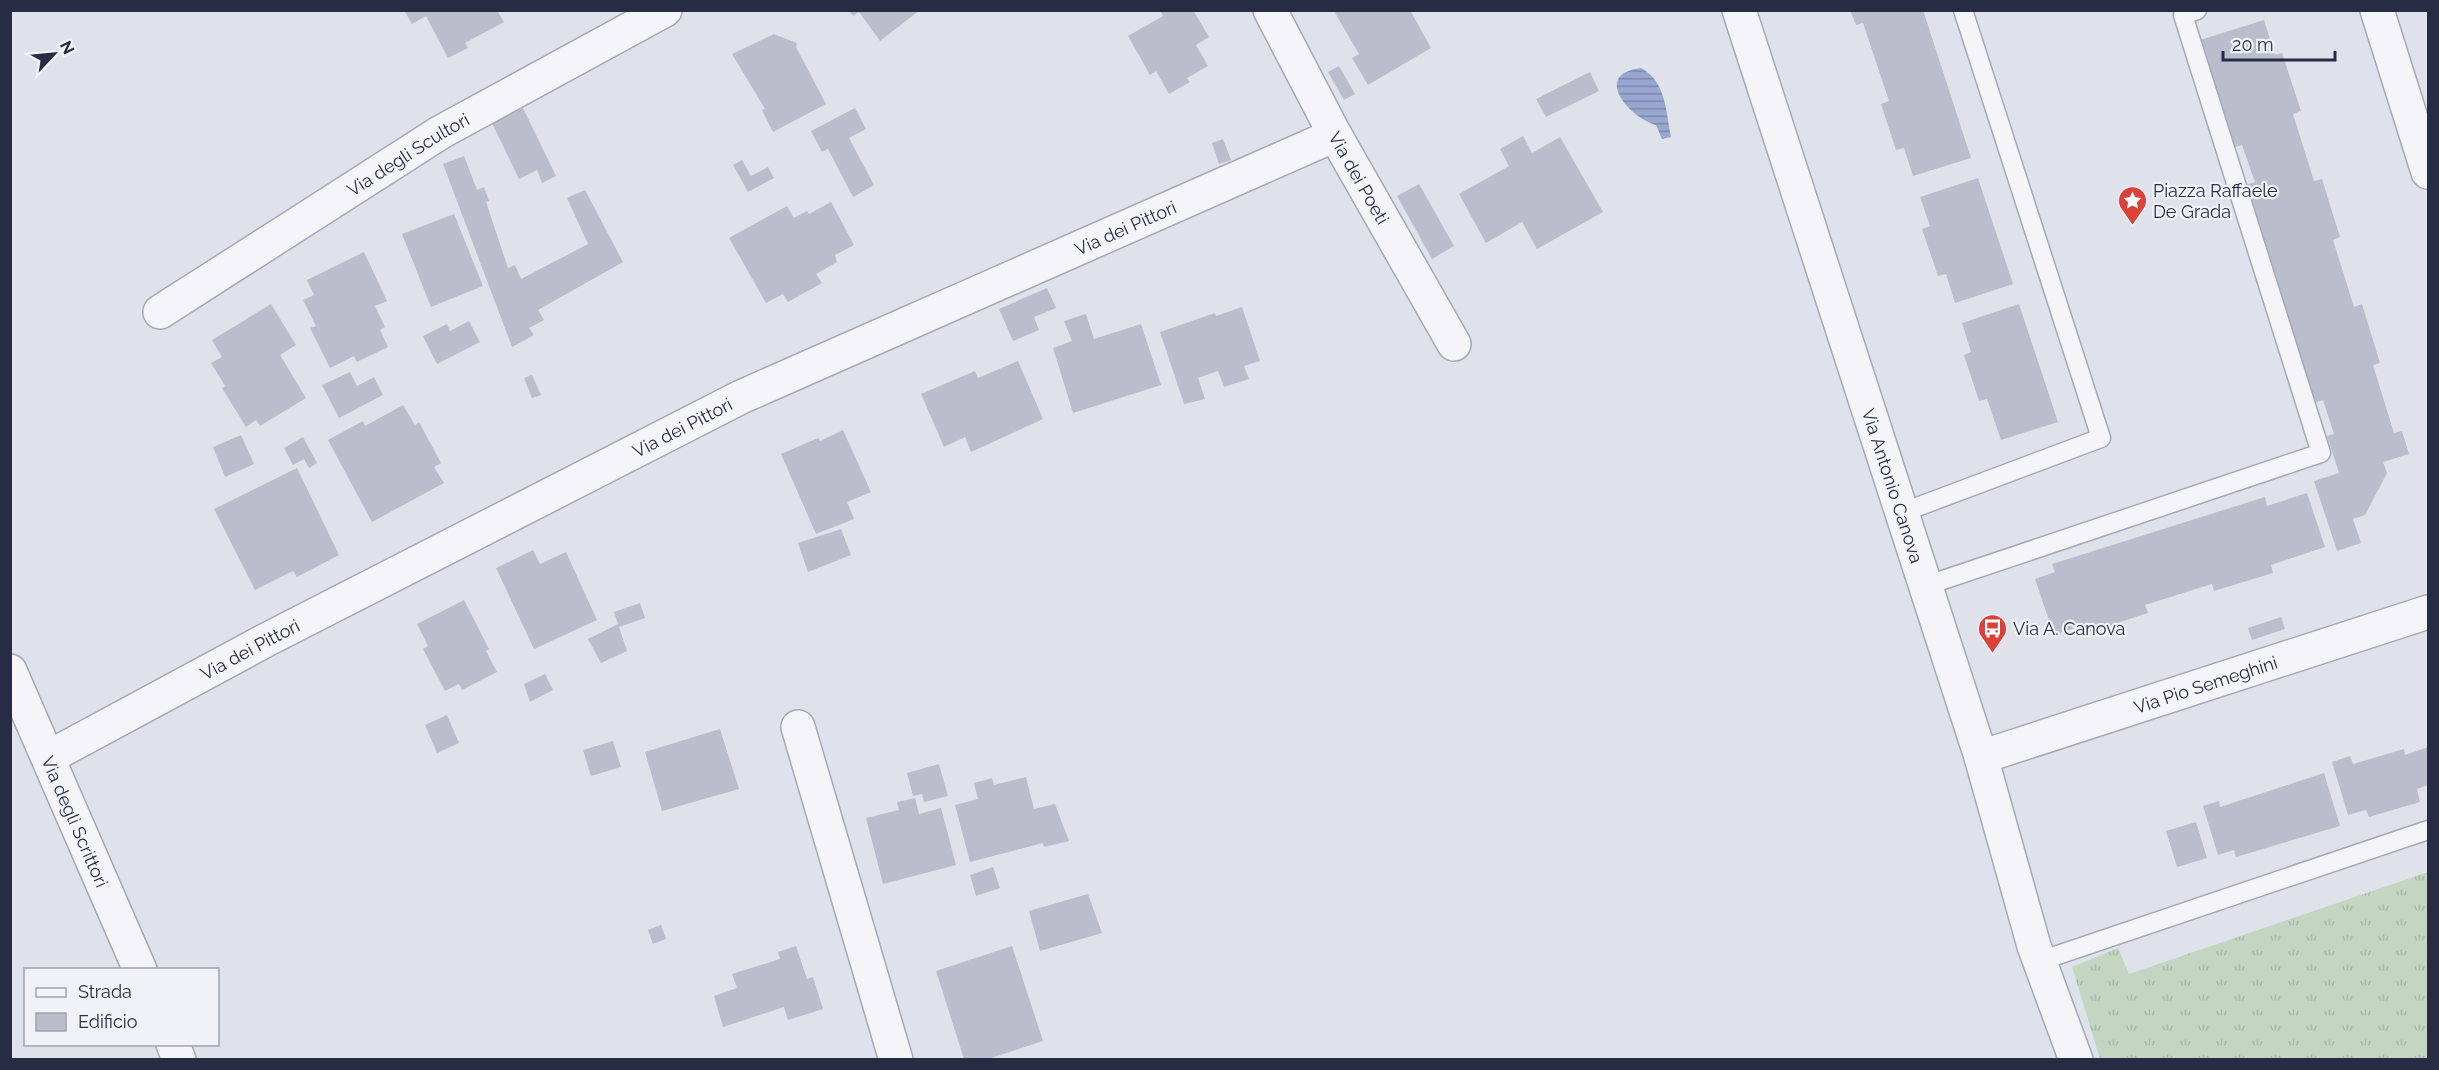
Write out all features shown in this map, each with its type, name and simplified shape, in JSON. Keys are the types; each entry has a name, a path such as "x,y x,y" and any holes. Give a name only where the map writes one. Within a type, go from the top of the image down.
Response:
{"street":[{"name":"Via degli Scultori","path":"160,312 441,132 665,10"},
{"name":"Via dei Poeti","path":"1270,10 1335,135 1454,344"},
{"name":"Via Antonio Canova","path":"1739,10 1980,758 2040,961 2076,1059"},
{"path":"2377,10 2428,172"},
{"name":"Via dei Pittori","path":"49,757 268,639 741,397 1335,135"},
{"name":"Via Pio Semeghini","path":"1980,758 2428,612"},
{"name":"Via degli Scrittori","path":"10,671 140,968"},
{"path":"798,727 896,1059"}],"lane":[{"path":"1901,513 2101,438 1963,10"},
{"path":"1925,586 2321,453 2183,15 2197,10"},
{"path":"2040,961 2428,830"}],"green space":[{"path":"2428,872 2428,1059 2100,1059 2072,967 2118,948 2129,974"}],"water":[{"path":"1641,68 1656,81 1664,98 1671,137 1662,139 1656,125 1636,114 1620,96 1617,87 1619,78 1626,72"}],"building":[{"path":"404,10 497,10 504,22 465,43 468,48 448,58 426,16 412,24"},
{"path":"849,10 920,10 880,41 859,12 853,16"},
{"path":"1160,10 1193,10 1209,37 1196,45 1208,66 1187,78 1190,82 1169,94 1156,71 1150,75 1128,36 1163,16"},
{"path":"1339,10 1410,10 1431,48 1368,85 1352,58 1359,54 1335,13"},
{"path":"1850,10 1923,10 1971,158 1913,176 1904,148 1896,150 1881,104 1889,101 1863,23 1856,25"},
{"path":"2264,20 2275,55 2282,53 2301,111 2293,114 2314,181 2322,179 2340,237 2333,240 2354,307 2362,304 2380,363 2373,365 2394,433 2402,431 2409,454 2383,462 2387,473 2365,515 2353,519 2361,543 2337,551 2314,481 2339,473 2327,436 2334,434 2323,400 2314,403 2245,185 2255,182 2242,145 2235,147 2200,40"},
{"path":"774,34 797,43 796,47 826,104 773,132 762,110 765,109 732,54"},
{"path":"1339,66 1355,94 1344,100 1328,72"},
{"path":"1590,72 1599,91 1546,117 1536,99"},
{"path":"523,108 556,176 542,183 537,170 519,179 492,123"},
{"path":"855,108 866,129 849,138 874,185 853,197 828,149 822,152 811,131"},
{"path":"1523,136 1532,153 1560,137 1603,212 1537,249 1522,222 1486,243 1459,194 1509,166 1500,149"},
{"path":"1223,139 1231,160 1219,164 1212,143"},
{"path":"464,156 477,190 484,187 489,201 486,202 508,268 515,265 521,279 588,244 567,198 585,190 623,262 538,310 544,320 529,328 534,335 512,347 443,164"},
{"path":"742,160 751,176 768,167 774,178 748,192 733,165"},
{"path":"1978,178 2013,284 1955,303 1946,274 1938,276 1922,229 1930,226 1920,197"},
{"path":"1419,184 1454,246 1432,259 1397,196"},
{"path":"831,202 854,245 835,255 837,262 816,274 822,283 788,302 783,294 766,303 729,238 787,206 794,218 807,211 809,214"},
{"path":"454,214 483,286 431,307 402,234"},
{"path":"364,252 387,301 375,306 385,327 380,330 388,347 357,362 354,356 330,368 310,328 316,326 303,300 314,295 307,280"},
{"path":"1047,288 1056,308 1034,317 1039,330 1013,341 999,309"},
{"path":"271,304 296,345 280,355 306,398 260,426 256,420 246,427 222,388 225,386 211,363 222,357 212,340"},
{"path":"2019,304 2058,422 2001,440 1987,399 1979,401 1964,355 1971,352 1962,323"},
{"path":"1242,307 1260,361 1244,366 1249,379 1224,387 1218,371 1198,378 1205,399 1184,404 1160,332 1215,313 1216,316"},
{"path":"1086,314 1094,339 1141,324 1161,385 1073,413 1053,348 1072,341 1064,321"},
{"path":"469,321 480,342 437,364 423,336 447,324 450,331"},
{"path":"1018,361 1043,419 971,452 965,437 944,447 921,394 975,371 978,378"},
{"path":"350,372 357,386 374,377 383,395 339,418 322,385"},
{"path":"532,375 541,395 532,398 524,378"},
{"path":"403,405 415,425 419,422 441,463 434,467 444,483 372,522 328,440 363,421 365,426"},
{"path":"843,430 871,492 847,502 854,519 816,534 781,454 818,438 820,441"},
{"path":"241,435 254,464 225,477 213,447"},
{"path":"303,437 317,463 309,468 304,459 293,465 284,448"},
{"path":"297,468 339,555 297,577 293,571 255,590 214,509"},
{"path":"2307,493 2325,547 2271,565 2273,573 2214,591 2212,584 2145,605 2148,613 2089,632 2087,624 2054,635 2035,579 2055,572 2052,564 2265,497 2267,506"},
{"path":"841,529 851,555 808,572 798,543"},
{"path":"533,550 540,564 566,552 597,620 534,649 496,568"},
{"path":"464,600 489,649 486,651 497,672 462,690 459,684 445,691 423,649 428,646 417,624"},
{"path":"640,603 645,618 619,627 627,651 601,663 588,639 618,624 614,612"},
{"path":"2281,617 2285,629 2252,640 2248,628"},
{"path":"545,674 553,690 530,702 524,684"},
{"path":"447,715 459,743 437,753 425,725"},
{"path":"720,729 739,789 662,811 645,752"},
{"path":"613,741 621,767 591,776 583,750"},
{"path":"2428,747 2428,785 2417,789 2420,802 2369,817 2366,810 2348,815 2332,762 2350,756 2353,764 2404,749 2405,755"},
{"path":"939,764 948,796 924,802 922,794 913,796 907,773"},
{"path":"2324,773 2340,826 2236,857 2234,850 2218,855 2203,806 2219,801 2220,807"},
{"path":"1026,777 1034,809 1055,804 1069,841 1044,847 1043,843 970,862 955,805 978,799 974,783 992,778 994,785"},
{"path":"915,798 919,814 941,808 956,865 883,884 866,818 899,810 897,802"},
{"path":"2196,822 2207,858 2177,867 2166,831"},
{"path":"993,867 1000,888 976,896 970,875"},
{"path":"1088,894 1102,933 1040,951 1029,911"},
{"path":"661,925 666,939 653,944 648,930"},
{"path":"796,946 807,979 813,977 823,1009 788,1020 784,1007 723,1027 714,996 737,988 732,974 780,959 778,952"},
{"path":"1012,946 1043,1041 988,1059 964,1059 936,971"}],"place":[{"name":"Piazza Raffaele De Grada","path":"2132,226"},
{"name":"Via A. Canova","path":"1992,654"}]}
